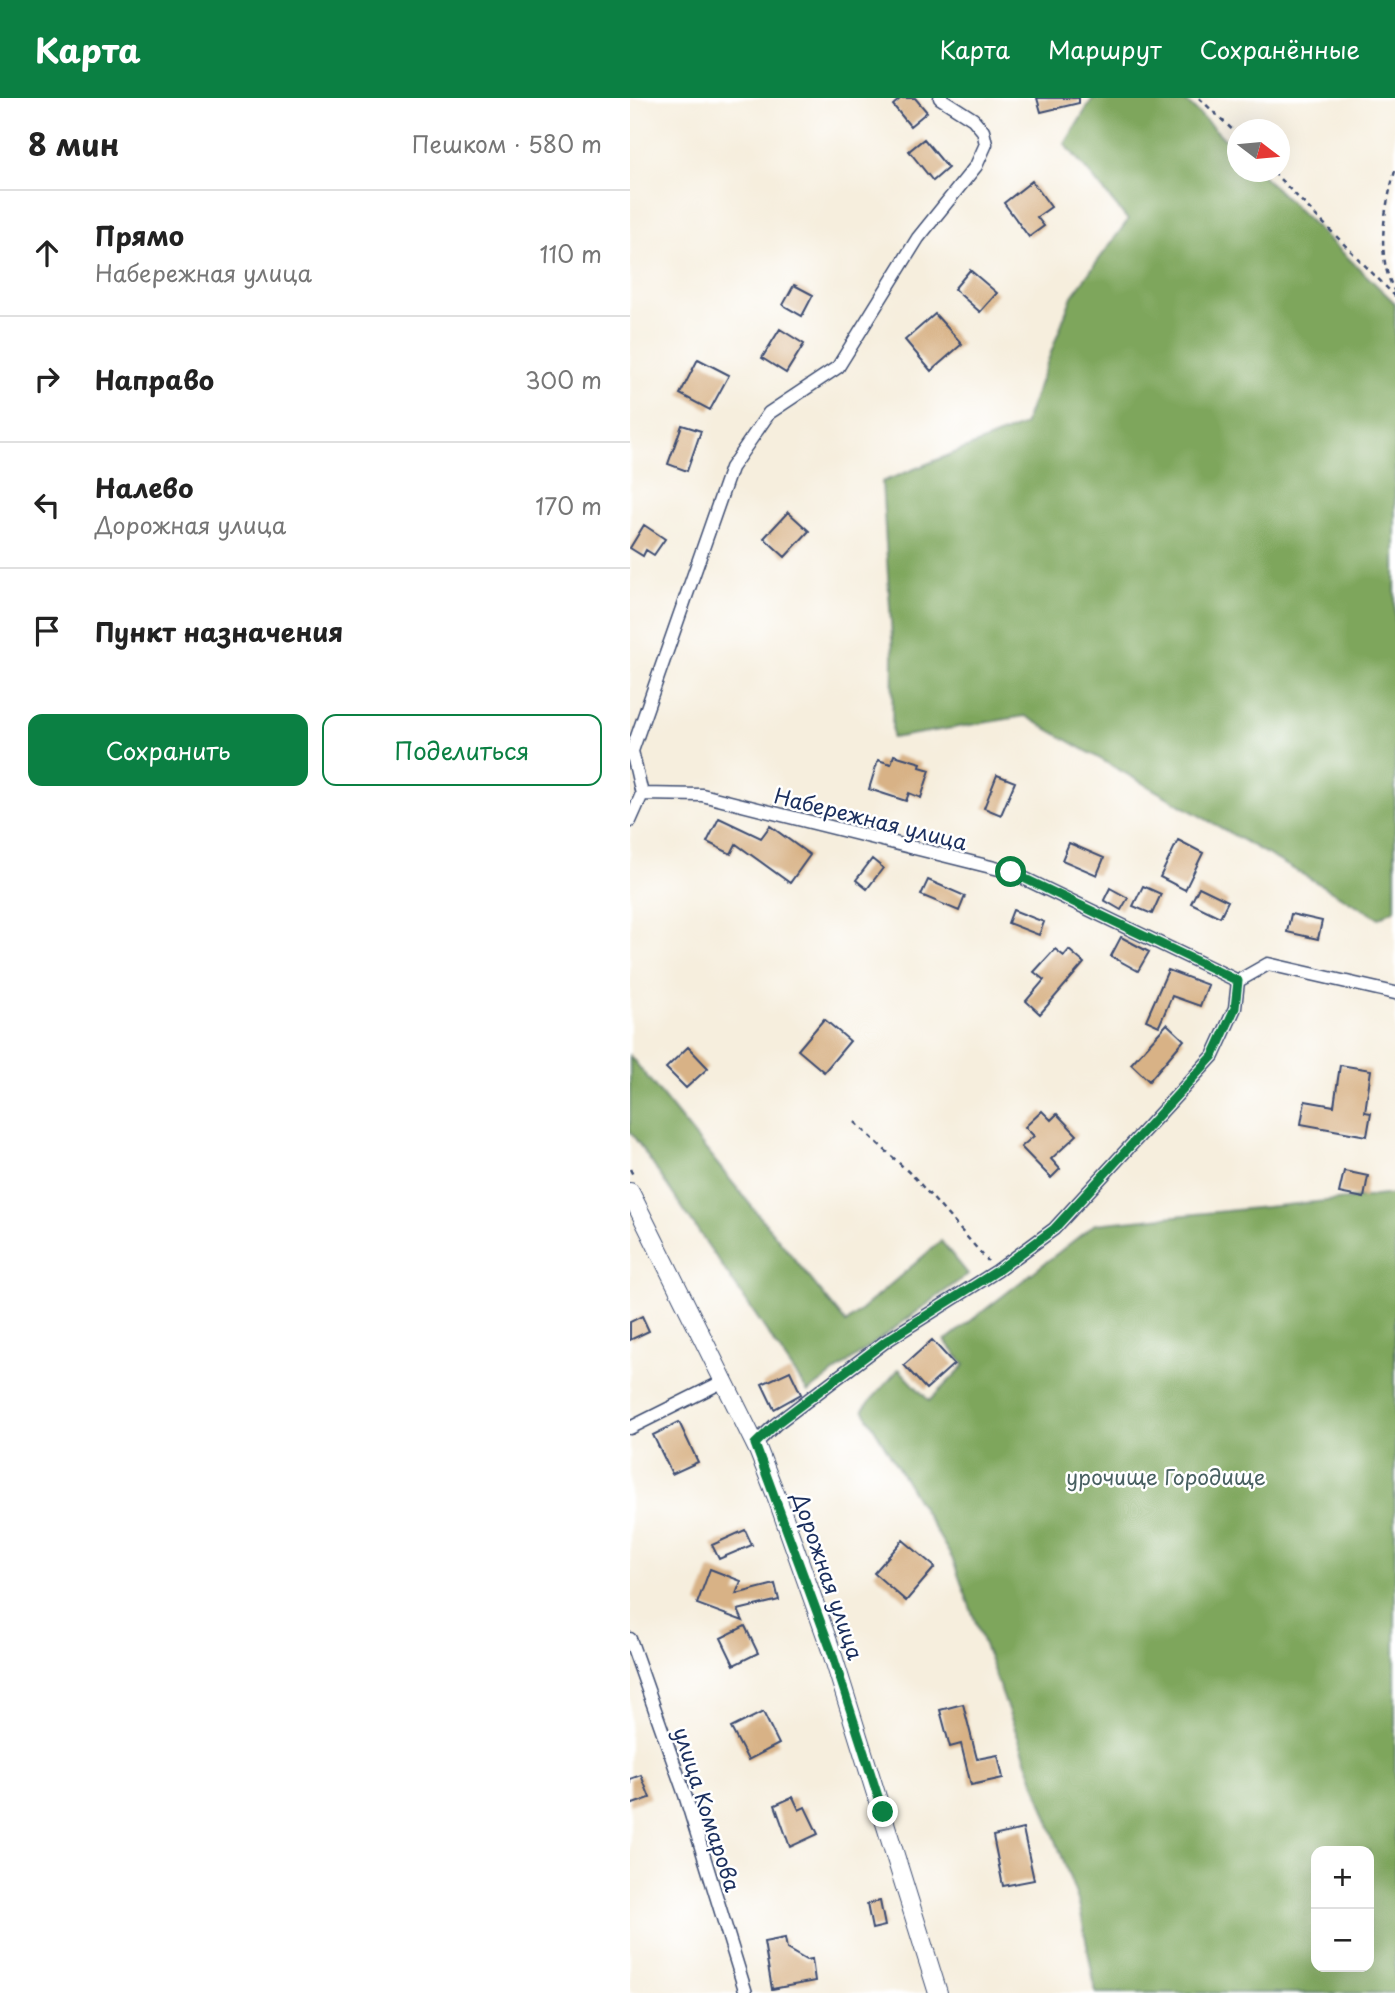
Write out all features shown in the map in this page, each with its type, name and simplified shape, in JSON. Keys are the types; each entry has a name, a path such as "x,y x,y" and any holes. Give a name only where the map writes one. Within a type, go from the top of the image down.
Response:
{"street":[{"path":"630,821 642,794 632,751 732,468 769,413 838,367 918,238 976,166 986,144 983,131 973,119 940,98"},
{"name":"Набережная улица","path":"642,794 702,795 1011,872 1238,981"},
{"path":"755,1444 776,1424 886,1341 997,1271 1054,1229 1213,1056 1235,1008 1238,981 1268,964 1395,993"},
{"name":"Дорожная улица","path":"630,1192 755,1444 832,1653 938,1993"},
{"path":"630,1428 724,1381"},
{"name":"улица Комарова","path":"630,1639 685,1796 746,1993"}],"path":[{"path":"1199,98 1227,125"},
{"path":"1395,172 1385,205 1383,263 1395,294"},
{"path":"1283,182 1395,294"},
{"path":"855,1122 915,1178 997,1271"}],"green space":[{"path":"1093,98 1183,98 1227,141 1227,182 1269,182 1395,303 1395,909 1379,918 1025,716 892,738 893,654 882,482 1024,425 1072,296 1128,220 1065,144"},
{"path":"630,1056 846,1323 941,1241 968,1274 808,1392 630,1131"},
{"name":"урочище Городище","path":"1395,1194 1395,1993 1096,1993 1079,1903 952,1558 863,1409 899,1369 929,1401 965,1365 945,1341 1095,1224"}],"building":[{"path":"901,98 915,98 927,112 910,126 893,105"},
{"path":"1037,98 1079,98 1079,103 1041,112"},
{"path":"924,139 948,168 933,181 909,151"},
{"path":"1032,181 1051,207 1037,217 1044,226 1029,237 1004,203"},
{"path":"970,270 997,293 980,312 954,289"},
{"path":"794,285 813,295 802,316 783,305"},
{"path":"935,314 962,344 931,371 905,340"},
{"path":"780,329 804,344 786,373 762,358"},
{"path":"698,359 729,375 710,410 680,394"},
{"path":"682,425 701,431 687,471 668,464"},
{"path":"788,512 809,531 785,557 764,538"},
{"path":"644,525 665,539 654,555 646,550 643,556 630,548"},
{"path":"894,755 921,763 920,767 930,770 921,798 909,793 906,801 869,789 878,760 891,764"},
{"path":"997,775 1015,782 1001,815 984,808"},
{"path":"719,818 761,838 770,826 810,855 790,883 736,844 731,854 707,842"},
{"path":"1178,840 1203,853 1185,890 1160,877"},
{"path":"1069,843 1104,858 1097,875 1062,860"},
{"path":"872,859 883,868 867,889 856,880"},
{"path":"928,880 965,896 959,911 921,895"},
{"path":"1143,886 1161,894 1152,914 1133,906"},
{"path":"1199,887 1228,901 1220,917 1191,903"},
{"path":"1110,888 1128,898 1121,910 1104,900"},
{"path":"1013,910 1044,922 1039,935 1008,923"},
{"path":"1291,914 1322,921 1318,939 1287,932"},
{"path":"1121,937 1149,952 1138,971 1111,956"},
{"path":"1055,949 1064,956 1069,950 1084,963 1040,1014 1026,1001 1044,980 1034,972"},
{"path":"1168,970 1208,985 1200,1006 1172,996 1159,1026 1146,1020"},
{"path":"824,1019 850,1041 824,1072 798,1050"},
{"path":"1167,1024 1184,1040 1149,1081 1131,1064"},
{"path":"688,1047 708,1068 686,1088 666,1068"},
{"path":"1340,1065 1371,1070 1365,1112 1371,1113 1367,1136 1301,1124 1305,1101 1334,1106"},
{"path":"1042,1111 1051,1120 1057,1114 1077,1135 1051,1159 1060,1169 1051,1178 1021,1147 1034,1136 1025,1127"},
{"path":"1344,1171 1368,1176 1364,1198 1339,1193"},
{"path":"642,1316 649,1331 630,1340 630,1322"},
{"path":"932,1340 954,1364 926,1389 904,1365"},
{"path":"790,1371 801,1394 774,1409 762,1384"},
{"path":"679,1422 698,1462 672,1474 653,1435"},
{"path":"745,1530 752,1545 719,1559 712,1545"},
{"path":"903,1540 935,1567 906,1601 874,1573"},
{"path":"710,1569 741,1581 736,1594 775,1584 779,1600 738,1610 743,1621 697,1604"},
{"path":"745,1626 758,1653 734,1665 721,1638"},
{"path":"963,1704 977,1759 998,1755 1003,1778 971,1785 961,1744 950,1747 940,1710"},
{"path":"763,1712 779,1744 748,1760 731,1728"},
{"path":"641,1775 650,1798 630,1805 630,1779"},
{"path":"793,1797 799,1810 805,1807 818,1834 790,1847 775,1805"},
{"path":"1023,1829 1034,1880 1003,1886 993,1836"},
{"path":"880,1901 885,1926 872,1929 867,1904"},
{"path":"785,1938 787,1949 806,1960 812,1959 815,1981 772,1989 764,1942"}],"route":[{"path":"883,1812 832,1653 755,1444 776,1424 886,1341 997,1271 1054,1229 1213,1056 1235,1008 1238,981 1011,872"}]}
